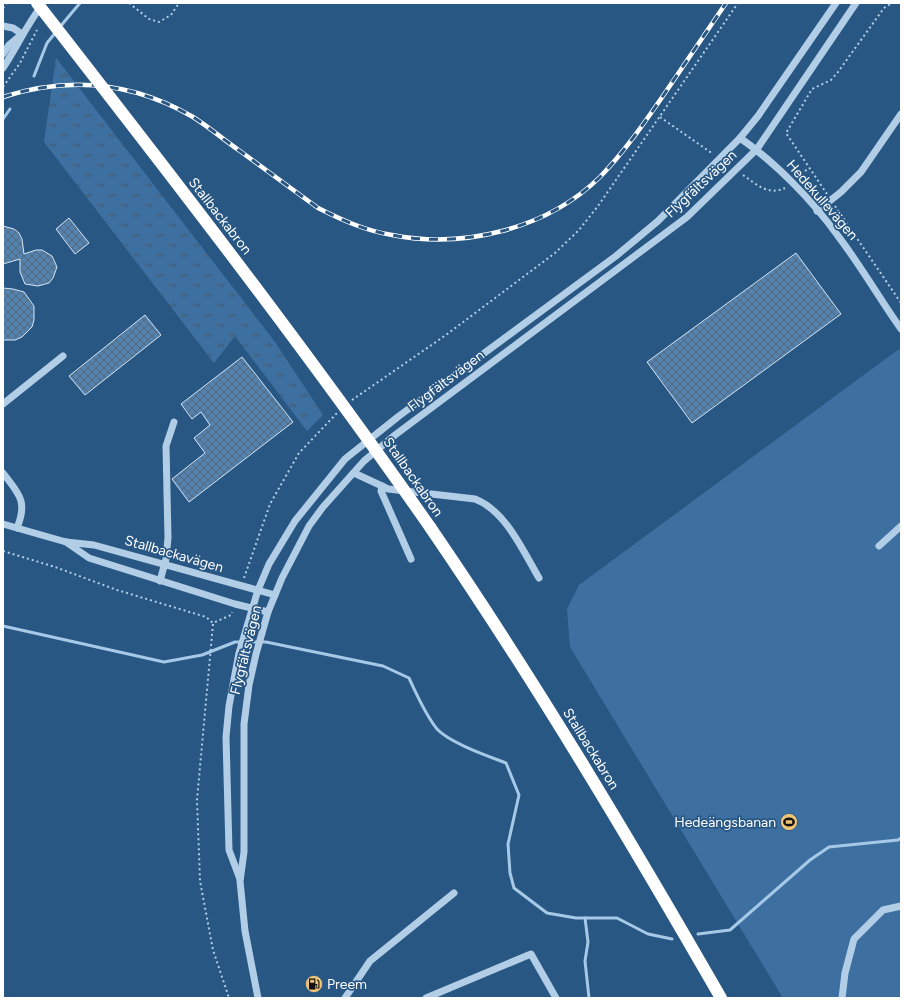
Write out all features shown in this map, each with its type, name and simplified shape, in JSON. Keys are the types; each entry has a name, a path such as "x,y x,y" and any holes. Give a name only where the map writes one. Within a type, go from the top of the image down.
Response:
{"highway":[{"name":"Stallbackabron","path":"37,3 287,327 430,527 529,677 582,762 721,998"}],"street":[{"path":"3,68 14,52 22,34 44,3"},
{"name":"Flygfältsvägen","path":"258,998 246,937 240,881 229,850 226,736 239,653 258,590 269,564 295,521 346,459 400,416 621,252 658,221 740,138 758,116 836,3"},
{"name":"Flygfältsvägen","path":"240,881 244,852 244,724 248,685 268,612 309,526 323,507 364,461 395,435 687,217 757,149 856,3"},
{"path":"3,26 13,28 22,34"},
{"path":"3,54 9,45 22,34"},
{"path":"817,211 861,172 901,114"},
{"name":"Hedekullevägen","path":"740,138 757,149 792,182 838,235 901,329"},
{"path":"3,404 63,356"},
{"path":"160,581 168,538 166,446 174,422"},
{"path":"3,473 22,499 21,517 17,528"},
{"path":"354,473 388,489 475,499 484,503 492,509 507,527 539,578"},
{"path":"382,486 381,491 411,559"},
{"name":"Stallbackavägen","path":"3,524 66,542 94,545 275,595"},
{"path":"880,546 901,526"},
{"name":"Stallbackavägen","path":"66,542 89,558 235,604 268,612"},
{"path":"346,998 370,961 454,892"},
{"path":"842,998 844,974 854,939 883,910 901,906"},
{"path":"426,998 531,954 556,998"}],"path":[{"path":"3,8 8,3"},
{"path":"129,3 149,19 159,22 171,14 179,3"},
{"path":"350,402 446,335 555,253 579,230 598,206 738,3"},
{"path":"892,3 884,8 831,80 812,89 786,133 901,303"},
{"path":"3,87 20,63 41,24"},
{"path":"241,586 270,504 299,453 339,411"},
{"path":"3,551 55,567 117,590 206,617 213,624 197,800 200,881 213,950 229,998"},
{"path":"213,624 231,615 235,604"}],"green space":[{"path":"56,58 275,342 323,415 307,431 235,336 214,363 44,142"},
{"name":"Hedeängsbanan","path":"899,349 901,351 901,998 783,998 570,647 567,609 579,585"}],"building":[{"path":"69,218 89,243 75,254 56,229"},
{"path":"3,226 14,229 19,233 22,239 24,254 36,250 42,250 52,256 57,267 53,278 49,283 38,286 25,284 20,272 20,259 3,264"},
{"path":"796,253 841,314 692,423 647,362"},
{"path":"3,288 24,292 34,306 34,320 32,327 22,337 15,340 3,340"},
{"path":"145,315 161,335 85,395 69,376"},
{"path":"242,357 293,422 189,502 172,479 205,453 194,438 210,425 201,412 192,419 181,404"}],"waterway":[{"path":"59,28 80,3"},
{"path":"34,76 47,43 56,32"},
{"path":"3,119 10,109"},
{"path":"3,626 164,662 202,655 235,642 266,642 383,666 409,678 425,711 437,729 460,744 506,763 519,795 508,844 510,873 514,888 547,913 576,918 617,918 648,934 672,939"},
{"path":"698,934 730,930 810,860 829,847 898,840 901,838"},
{"path":"585,918 588,942 585,961 589,998"}],"railway":[{"path":"3,97 28,90 52,86 76,85 100,86 147,96 170,105 193,117 318,208 345,221 382,233 419,239 475,237 503,231 530,222 555,210 579,195 600,177 618,157 642,125 726,3"}],"place":[{"name":"Hedeängsbanan","path":"789,822"},
{"name":"Preem","path":"314,984"}]}
